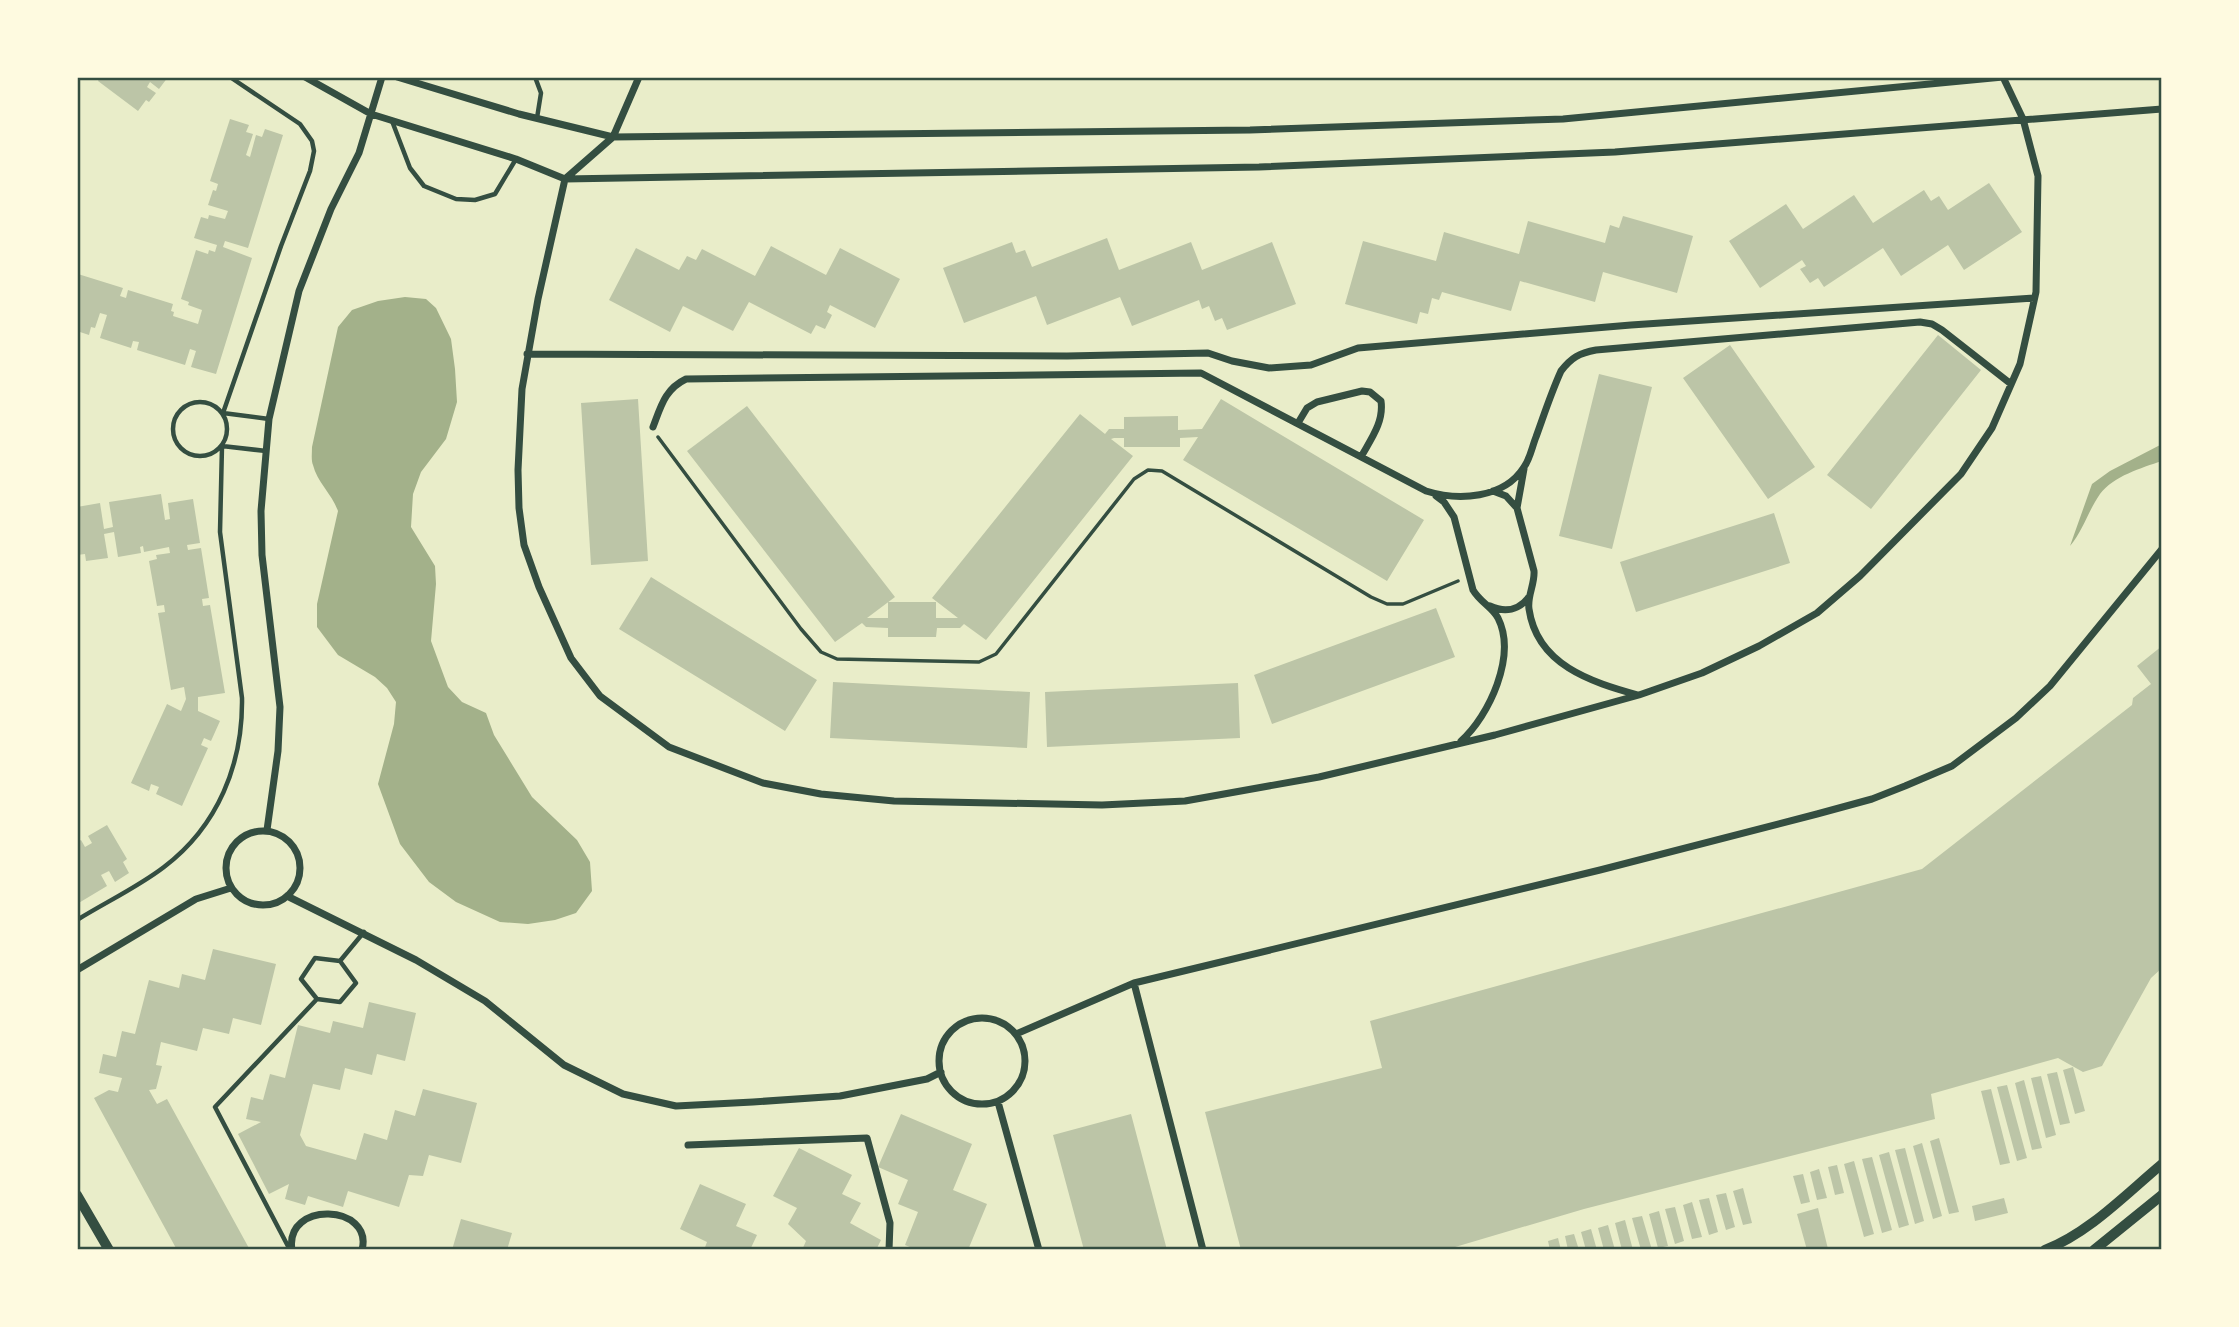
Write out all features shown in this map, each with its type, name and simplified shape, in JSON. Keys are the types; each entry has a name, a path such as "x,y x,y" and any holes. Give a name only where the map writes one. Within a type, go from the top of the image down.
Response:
{"street":[{"path":"304,77 371,114 516,159 565,179 1259,167 1615,152 2162,109"},
{"path":"267,830 278,751 280,707 262,555 261,512 269,419 299,291 331,209 359,153 382,77"},
{"path":"402,78 536,119 613,137 1250,130 1563,119 2003,77 2023,119 2038,176 2034,298 2020,364 1992,428 1961,474 1860,576 1817,613 1759,646 1702,673 1639,695 1458,744 1318,777 1185,801 1102,805 894,801 821,794 763,783 669,747 600,696 571,658 539,587 524,545 519,508 519,432 527,354 565,179 613,137 639,77"},
{"path":"527,354 1067,356 1208,353 1269,368 1311,365 1358,348 1631,324 2034,298"},
{"path":"1639,695 1595,683 1562,665 1541,641 1529,608 1535,579 1517,508 1525,467 1561,371 1569,361 1579,354 1596,350 1920,321 1932,324 2011,384"},
{"path":"653,427 666,393 674,384 686,379 1201,373 1444,502 1454,517 1473,590 1478,599 1493,611 1503,632 1505,648 1500,674 1484,715 1458,744"},
{"path":"1298,423 1307,408 1317,402 1362,391 1370,392 1381,401 1382,412 1379,424 1361,457"},
{"path":"1426,491 1444,497 1493,491 1506,485 1525,467"},
{"path":"1493,491 1506,496 1517,508"},
{"path":"1454,517 1456,507 1465,496"},
{"path":"1016,1034 1134,983 1600,870 1872,799 1905,786 1952,766 2024,710 2064,670 2162,549"},
{"path":"1486,605 1495,609 1511,609 1524,603 1531,594"},
{"path":"267,830 290,841 297,851 300,876 296,887 287,896 276,903 264,905 240,898 226,877 225,865 234,843 244,835 267,830"},
{"path":"77,970 196,899 231,888"},
{"path":"287,896 416,960 485,1001 564,1065 623,1094 676,1106 840,1096 927,1079 941,1072"},
{"path":"1134,983 1203,1250"},
{"path":"982,1017 996,1020 1016,1034 1024,1051 1025,1066 1021,1080 1012,1091 998,1102 971,1102 948,1088 941,1072 940,1049 955,1027 982,1017"},
{"path":"998,1102 1039,1250"},
{"path":"688,1145 867,1138 890,1223 889,1250"},
{"path":"2045,1250 2082,1230 2162,1164"},
{"path":"77,1195 110,1250"},
{"path":"2094,1250 2162,1195"},
{"path":"291,1250 293,1230 309,1217 329,1213 348,1218 362,1231 362,1250"}],"lane":[{"path":"77,920 163,868 190,844 213,814 235,765 241,740 242,698 220,532 222,446 228,430 223,413 281,246 310,172 314,151 312,141 300,124 230,77"},
{"path":"535,77 541,93 536,119"},
{"path":"392,121 410,169 424,186 456,199 475,200 495,194 516,159"},
{"path":"266,451 222,446 207,456 189,455 176,442 173,433 176,416 190,404 199,402 208,403 223,413 269,419"},
{"path":"340,961 364,932"},
{"path":"315,958 340,961 356,983 340,1002 317,999 301,979 315,958"},
{"path":"291,1250 215,1107 317,999"}],"path":[{"path":"653,427 801,629 821,652 837,659 979,662 996,654 1134,479 1148,470 1162,471 1371,597 1387,604 1403,604 1470,576"}],"shaded area":[{"path":"405,297 426,299 436,308 451,339 455,369 457,402 446,439 421,472 413,494 411,527 435,566 431,641 448,687 462,702 486,713 494,735 532,797 577,840 590,862 592,891 576,913 555,920 528,924 500,922 456,902 429,882 400,844 378,784 394,724 396,702 387,688 375,677 338,655 317,627 317,604 338,511 315,471 312,447 338,327 352,310 378,301"},
{"path":"2162,444 2162,461 2120,477 2100,494 2070,546 2092,484 2110,471"}],"building":[{"path":"100,77 168,77 159,89 150,82 147,87 156,93 149,102 146,100 138,111 98,81"},
{"path":"230,119 249,125 246,132 253,134 246,155 250,157 256,135 262,137 265,129 283,135 248,248 225,241 223,247 252,258 216,374 191,367 196,351 190,349 185,365 137,350 139,342 133,341 131,348 100,338 107,315 100,313 95,328 91,327 89,335 77,331 78,274 123,288 120,296 126,298 128,290 173,304 173,316 198,324 202,310 181,299 196,250 208,254 209,250 215,252 217,245 194,238 201,217 208,219 209,215 225,219 228,211 208,205 218,184 210,181"},
{"path":"1989,183 2022,232 1964,270 1948,245 1901,276 1883,248 1824,287 1818,278 1810,283 1800,269 1806,266 1802,260 1760,288 1729,241 1786,204 1803,229 1854,195 1873,223 1924,190 1931,201 1939,196 1948,210"},
{"path":"1623,216 1693,236 1677,293 1603,272 1595,302 1520,281 1511,311 1442,292 1439,300 1432,298 1428,314 1420,312 1417,324 1345,304 1363,241 1436,261 1444,232 1519,254 1528,221 1605,243 1610,225 1619,228"},
{"path":"1107,238 1119,270 1191,242 1202,270 1272,242 1296,304 1227,330 1222,318 1215,321 1209,306 1202,309 1199,300 1132,326 1120,297 1047,325 1036,296 964,323 943,268 1012,242 1016,253 1025,250 1032,267"},
{"path":"771,246 826,275 840,248 900,279 875,328 830,305 827,312 832,315 825,329 816,325 811,334 749,302 733,331 683,306 670,332 609,300 636,248 679,270 687,256 696,260 702,249 755,276"},
{"path":"1938,335 1981,370 1871,509 1827,475"},
{"path":"1730,345 1815,467 1768,499 1683,378"},
{"path":"1599,374 1652,387 1612,549 1559,536"},
{"path":"638,399 648,561 591,565 581,403"},
{"path":"1221,399 1424,520 1387,581 1183,460 1198,437 1180,438 1180,447 1124,447 1124,438 1114,438 1111,439 1133,456 986,640 964,624 960,628 937,628 936,637 888,637 888,628 866,627 862,623 835,642 687,451 747,406 895,597 888,602 936,602 936,618 958,618 932,598 1080,414 1105,434 1109,429 1124,429 1124,417 1178,416 1178,430 1202,429","holes":["888,602 888,618 867,618"]},
{"path":"161,494 165,520 170,519 168,503 193,499 200,543 187,545 188,550 201,548 209,598 202,599 203,606 210,605 225,693 198,697 198,711 220,721 211,741 204,738 201,745 208,748 182,806 156,794 159,787 151,784 149,791 131,783 167,704 181,711 186,699 184,687 171,690 158,613 165,612 164,605 157,606 149,561 157,559 156,555 170,553 169,547 144,552 143,546 140,547 141,553 118,557 114,532 104,534 108,558 86,561 85,554 77,555 77,507 100,503 104,529 113,527 109,502"},
{"path":"1774,513 1790,563 1636,612 1620,562"},
{"path":"651,577 817,680 785,731 619,629"},
{"path":"1436,608 1455,657 1272,724 1254,675"},
{"path":"2162,646 2162,968 2151,978 2102,1066 2083,1072 2058,1058 1931,1094 1935,1119 1584,1209 1445,1250 1241,1250 1205,1112 1382,1068 1370,1021 1922,869 2132,705 2133,698 2151,684 2137,666"},
{"path":"833,682 1030,692 1027,748 830,738"},
{"path":"1238,683 1240,738 1047,747 1045,692"},
{"path":"107,825 127,859 123,862 129,873 115,882 109,871 101,875 107,886 77,904 77,842 81,840 85,847 92,843 88,836"},
{"path":"213,949 276,964 261,1025 233,1018 229,1034 203,1028 197,1051 161,1042 156,1065 162,1066 156,1089 149,1090 157,1104 167,1099 250,1250 177,1250 94,1098 109,1090 118,1092 122,1078 99,1073 103,1054 116,1057 122,1031 135,1034 149,980 179,988 182,974 205,980"},
{"path":"369,1002 416,1013 405,1061 377,1054 372,1075 345,1068 340,1090 313,1084 300,1135 306,1146 356,1160 364,1133 387,1140 395,1110 415,1116 423,1089 477,1103 461,1163 429,1155 423,1176 409,1175 399,1207 348,1191 343,1207 308,1196 305,1205 285,1199 289,1184 269,1194 238,1134 261,1122 246,1119 251,1097 263,1100 270,1074 285,1078 298,1025 330,1033 333,1021 363,1028"},
{"path":"2073,1067 2085,1111 2075,1114 2063,1070"},
{"path":"2057,1072 2070,1123 2060,1125 2047,1074"},
{"path":"2041,1076 2056,1135 2046,1138 2031,1078"},
{"path":"2024,1080 2042,1148 2032,1150 2015,1083"},
{"path":"2007,1085 2027,1158 2017,1161 1997,1087"},
{"path":"1991,1089 2010,1163 2000,1165 1981,1091"},
{"path":"901,1114 972,1144 953,1190 987,1204 968,1250 917,1250 905,1245 918,1212 898,1204 908,1180 878,1167"},
{"path":"1131,1114 1167,1250 1084,1250 1053,1135"},
{"path":"1939,1138 1959,1212 1949,1214 1930,1141"},
{"path":"1922,1143 1942,1216 1933,1219 1913,1146"},
{"path":"799,1148 852,1175 842,1194 861,1203 850,1223 881,1240 876,1250 802,1250 806,1241 788,1224 797,1208 773,1196"},
{"path":"1905,1148 1924,1221 1915,1224 1895,1150"},
{"path":"1889,1152 1909,1225 1899,1228 1879,1155"},
{"path":"1872,1157 1892,1230 1882,1233 1862,1159"},
{"path":"1854,1161 1874,1234 1864,1237 1844,1164"},
{"path":"1837,1165 1844,1193 1835,1195 1828,1167"},
{"path":"1819,1169 1827,1198 1817,1200 1810,1172"},
{"path":"1803,1174 1810,1202 1801,1204 1793,1176"},
{"path":"700,1184 746,1204 736,1226 757,1235 750,1250 704,1250 707,1242 680,1229"},
{"path":"1743,1188 1752,1223 1743,1225 1733,1191"},
{"path":"1726,1193 1735,1227 1726,1230 1716,1195"},
{"path":"1709,1198 1718,1232 1709,1235 1699,1200"},
{"path":"2004,1198 2008,1213 1975,1221 1972,1206"},
{"path":"1692,1202 1702,1237 1692,1239 1683,1205"},
{"path":"1675,1207 1684,1241 1675,1244 1665,1209"},
{"path":"1818,1208 1828,1249 1807,1250 1797,1214"},
{"path":"1659,1211 1668,1246 1658,1248 1649,1214"},
{"path":"1642,1216 1652,1250 1641,1250 1632,1218"},
{"path":"461,1219 512,1233 507,1250 452,1250"},
{"path":"1625,1220 1633,1250 1622,1250 1615,1223"},
{"path":"1608,1225 1615,1250 1604,1250 1598,1228"},
{"path":"1591,1229 1597,1250 1586,1250 1581,1232"},
{"path":"1574,1234 1579,1250 1568,1250 1565,1236"},
{"path":"1558,1238 1561,1250 1550,1250 1548,1241"}]}
